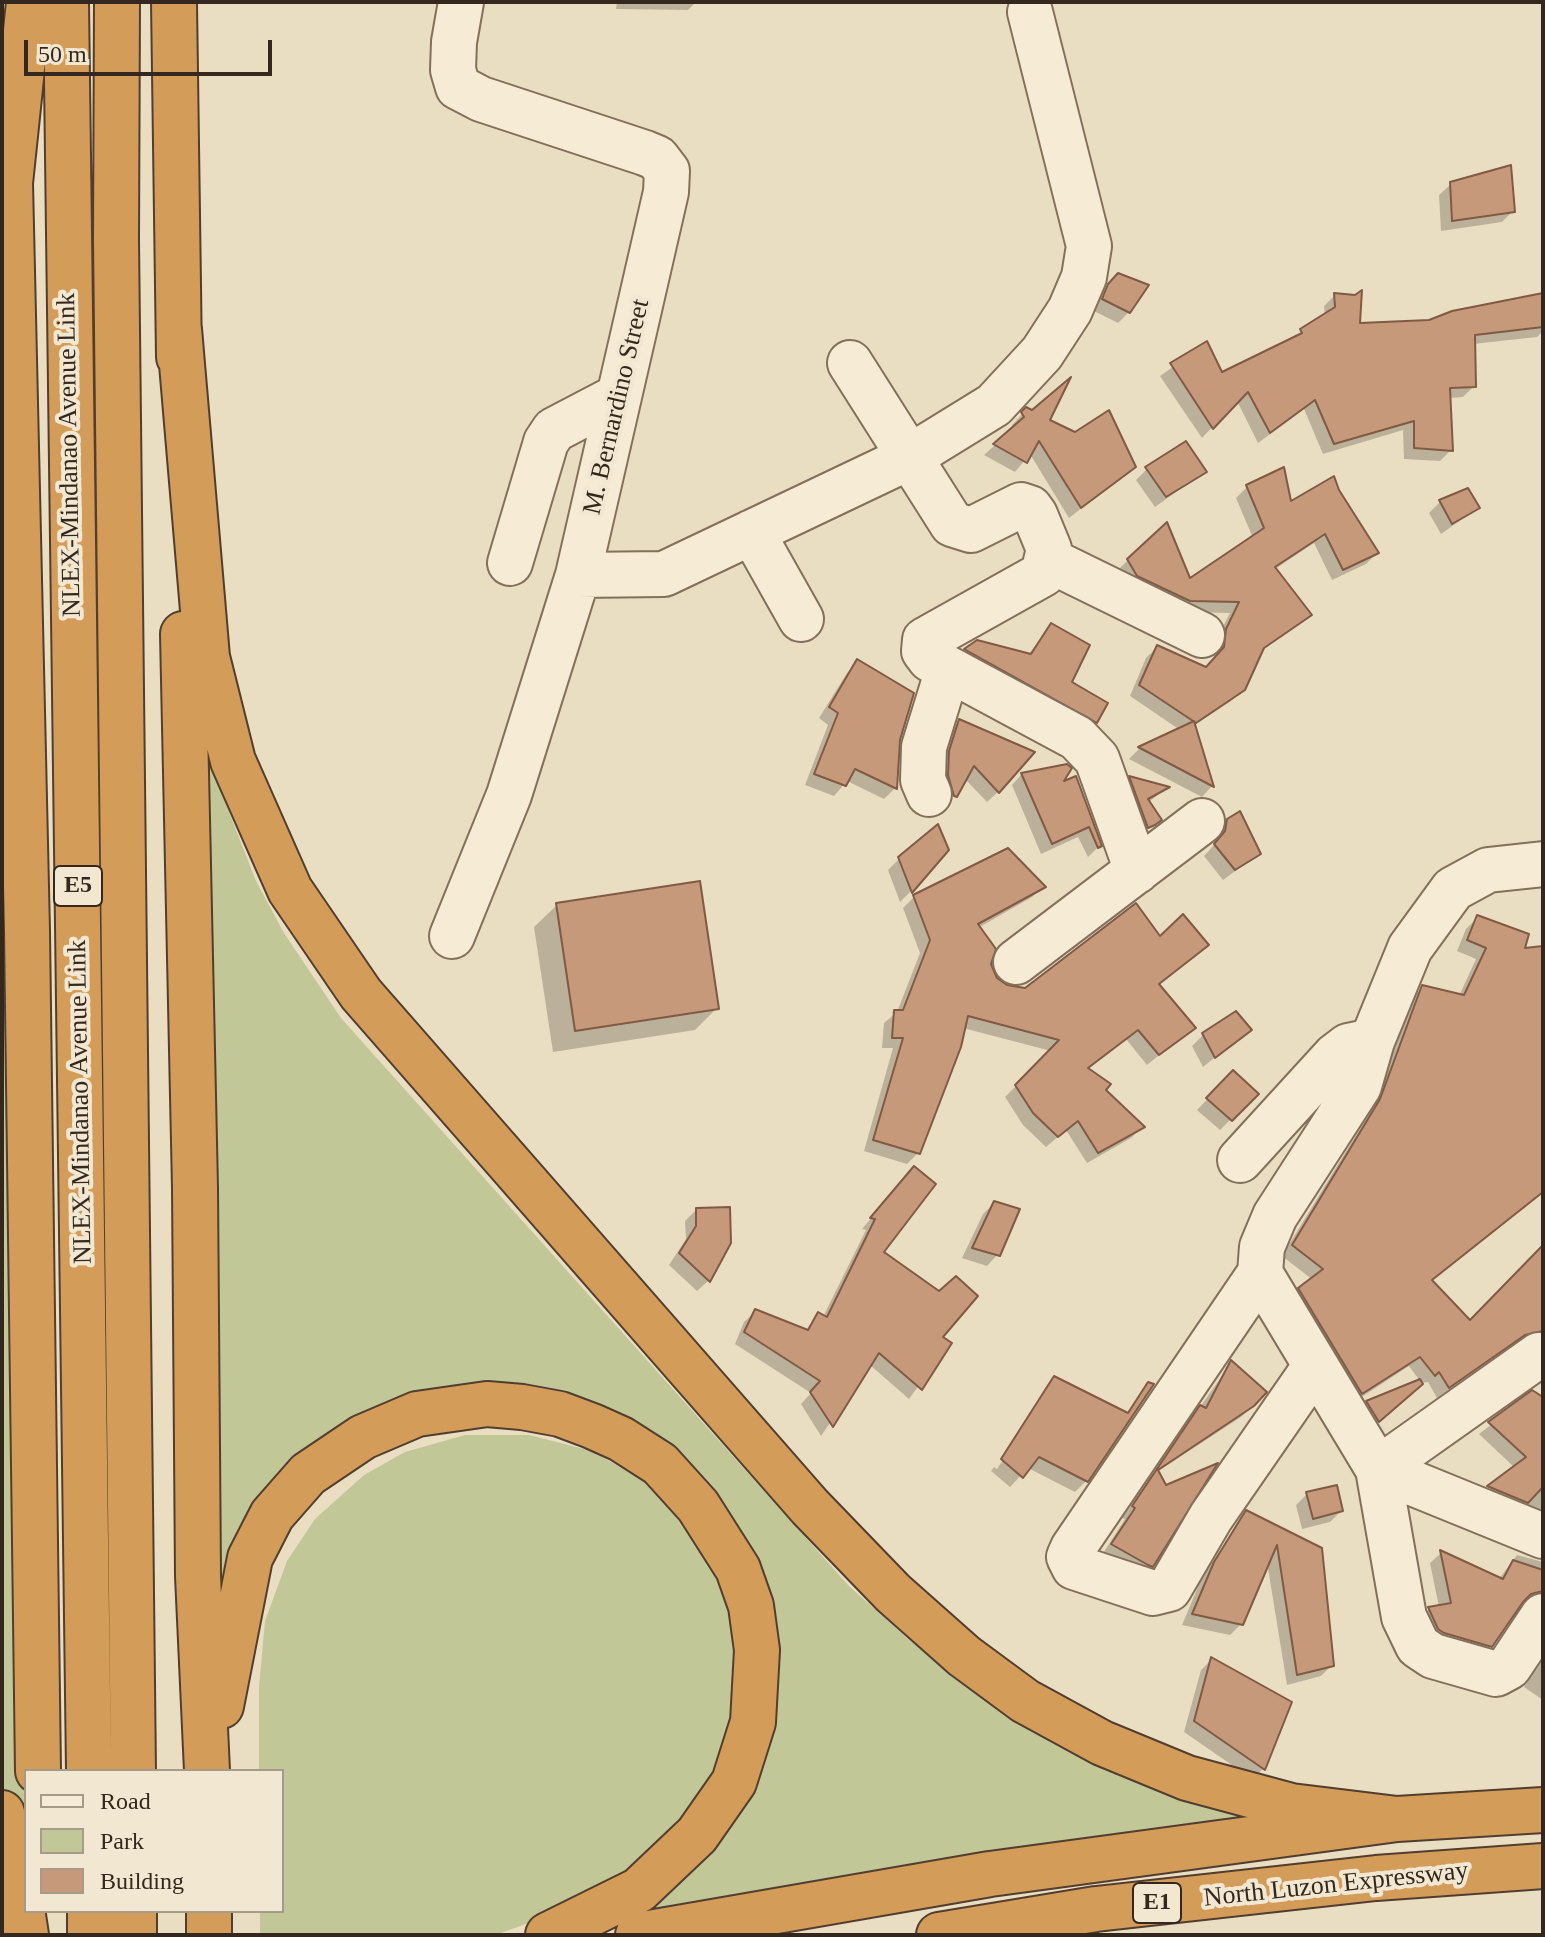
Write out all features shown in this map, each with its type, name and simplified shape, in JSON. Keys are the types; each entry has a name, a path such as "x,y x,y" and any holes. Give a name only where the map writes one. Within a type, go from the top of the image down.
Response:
{"highway":[{"path":"29,2 10,183 38,1769"},
{"name":"NLEX-Mindanao Avenue Link","path":"66,2 67,270 89,1769"},
{"name":"NLEX-Mindanao Avenue Link","path":"117,2 116,240 133,1769"},
{"path":"174,2 195,1173 198,1576 208,1769"},
{"path":"179,329 207,657 233,761 290,890 361,994 810,1507 893,1593 964,1656 1025,1701 1102,1743 1187,1778 1291,1806 1397,1819"},
{"path":"2,908 9,877 21,688"},
{"path":"208,1769 250,1558 272,1515 308,1474 363,1437 417,1414 487,1404 560,1414 621,1439 660,1464 698,1506 738,1569 751,1606 757,1650 753,1722 734,1782 697,1835 639,1890 548,1935"},
{"path":"638,1935 990,1874 1397,1819 1543,1810"},
{"path":"2,1813 17,1876 26,1935"},
{"name":"North Luzon Expressway","path":"939,1935 1096,1909 1376,1878 1543,1866"},
{"path":"35,1935 36,1913"},
{"path":"90,1913 90,1935"},
{"path":"134,1913 134,1935"},
{"path":"209,1913 209,1935"}],"street":[{"name":"M. Bernardino Street","path":"452,936 509,795 578,575 666,192 667,171 657,158 645,153 481,99 458,87 453,70 461,2"},
{"path":"578,575 664,574 908,458 994,405 1042,353 1070,310 1084,277 1089,246 1030,12"},
{"path":"850,363 952,524 971,530 1021,505 1030,508 1047,538 1049,560 1043,574 925,640 924,651 930,659 1051,721 1077,738 1097,759 1137,871"},
{"path":"510,563 546,442 554,430 619,396"},
{"path":"752,532 801,619"},
{"path":"1049,560 1202,635"},
{"path":"929,794 923,780 924,747 948,669"},
{"path":"1016,962 1202,821"},
{"path":"1314,1368 1211,1517 1169,1589 1153,1593 1074,1567 1069,1557 1073,1548 1260,1273 1262,1247 1275,1216 1359,1086 1372,1041 1410,948 1453,889 1488,870 1543,864"},
{"path":"1240,1160 1335,1056 1348,1046 1372,1041"},
{"path":"1260,1273 1314,1368 1378,1469 1404,1617 1418,1646 1433,1656 1496,1674 1509,1667 1543,1616"},
{"path":"1378,1469 1539,1355 1543,1358"},
{"path":"1378,1469 1543,1536"}],"green space":[{"path":"195,696 220,789 256,881 284,933 341,1018 849,1586 908,1639 970,1686 1096,1760 1161,1792 1249,1819 601,1921 705,1846 767,1602 565,1399 303,1463 218,1656"},
{"path":"17,932 18,1639 24,1844 2,1787 2,987"},
{"path":"465,1435 529,1435 592,1451 643,1480 689,1525 715,1565 732,1608 741,1667 737,1721 716,1784 677,1841 565,1910 495,1935 260,1935 260,1913 284,1913 284,1769 259,1769 259,1687 265,1621 287,1561 315,1519 364,1475 405,1452"}],"building":[{"path":"1511,165 1515,212 1452,221 1450,182"},
{"path":"1118,273 1149,285 1130,313 1102,299 1108,284"},
{"path":"1362,290 1360,323 1429,320 1452,311 1543,293 1543,327 1475,335 1476,387 1450,388 1453,451 1414,448 1414,421 1334,444 1315,400 1270,433 1248,392 1213,429 1170,363 1207,341 1222,372 1302,333 1300,329 1335,307 1334,293 1355,295"},
{"path":"1071,377 1050,420 1075,432 1109,410 1136,467 1081,508 1039,441 1027,463 993,444 1024,417 1021,412 1026,407 1032,410"},
{"path":"1186,441 1207,472 1166,497 1145,467"},
{"path":"1284,467 1291,501 1334,476 1339,490 1379,553 1343,570 1325,534 1275,567 1312,615 1264,648 1245,690 1196,723 1139,685 1157,645 1206,667 1224,647 1226,629 1239,602 1190,601 1137,576 1127,559 1167,522 1190,578 1264,528 1246,485"},
{"path":"1468,488 1480,508 1452,524 1439,500"},
{"path":"1051,623 1090,645 1072,682 1108,703 1097,723 964,649 977,640 1031,654"},
{"path":"857,659 914,693 900,740 897,789 855,769 846,786 814,774 838,713 829,707"},
{"path":"959,719 1035,752 999,793 974,766 957,797 954,796 948,775 949,751"},
{"path":"1194,721 1214,787 1138,747"},
{"path":"1067,764 1072,768 1064,781 1076,776 1102,846 1098,848 1089,827 1052,844 1021,773"},
{"path":"1129,776 1170,787 1148,799 1162,820 1155,825 1148,828"},
{"path":"1240,811 1261,854 1235,870 1214,844 1225,831 1227,819"},
{"path":"938,824 949,850 912,893 898,857"},
{"path":"1008,848 1046,887 978,924 996,949 991,964 997,978 1007,985 1025,988 1136,903 1160,936 1183,914 1209,945 1159,984 1196,1028 1159,1055 1138,1030 1088,1068 1111,1084 1106,1090 1145,1127 1098,1153 1078,1121 1058,1137 1033,1113 1015,1085 1059,1040 968,1016 961,1047 920,1154 873,1140 903,1038 892,1038 894,1010 903,1010 930,940 913,895"},
{"path":"700,881 719,1009 575,1031 556,903"},
{"path":"1477,915 1529,934 1525,948 1543,946 1543,1192 1432,1280 1470,1320 1543,1245 1543,1331 1525,1335 1449,1388 1439,1372 1435,1376 1420,1357 1362,1394 1298,1288 1323,1269 1292,1245 1380,1099 1422,985 1464,995 1486,948 1467,940"},
{"path":"1236,1011 1252,1030 1215,1058 1202,1033"},
{"path":"1233,1070 1259,1094 1232,1121 1206,1098"},
{"path":"914,1166 936,1184 884,1252 939,1291 956,1276 978,1296 943,1337 952,1343 922,1390 879,1353 833,1427 810,1392 820,1381 744,1332 755,1309 808,1330 818,1312 827,1317 875,1219 870,1218"},
{"path":"994,1201 1020,1209 1000,1256 972,1248"},
{"path":"730,1207 731,1243 710,1282 679,1253 696,1226 696,1208"},
{"path":"1231,1360 1267,1392 1254,1406 1158,1470 1166,1485 1218,1463 1153,1567 1111,1544 1135,1508 1132,1506 1200,1405 1206,1408"},
{"path":"1054,1376 1128,1413 1148,1382 1154,1384 1088,1482 1039,1457 1023,1478 1001,1459"},
{"path":"1420,1379 1423,1384 1379,1422 1366,1401"},
{"path":"1532,1390 1543,1397 1543,1487 1528,1503 1487,1486 1526,1457 1488,1422"},
{"path":"1337,1485 1343,1511 1313,1519 1306,1492"},
{"path":"1246,1510 1322,1548 1334,1666 1297,1675 1277,1545 1243,1625 1192,1614 1214,1562"},
{"path":"1440,1550 1503,1579 1513,1560 1543,1570 1543,1591 1531,1594 1523,1602 1492,1647 1444,1633 1438,1629 1428,1607 1451,1603"},
{"path":"1211,1657 1292,1702 1265,1770 1194,1721"}]}
